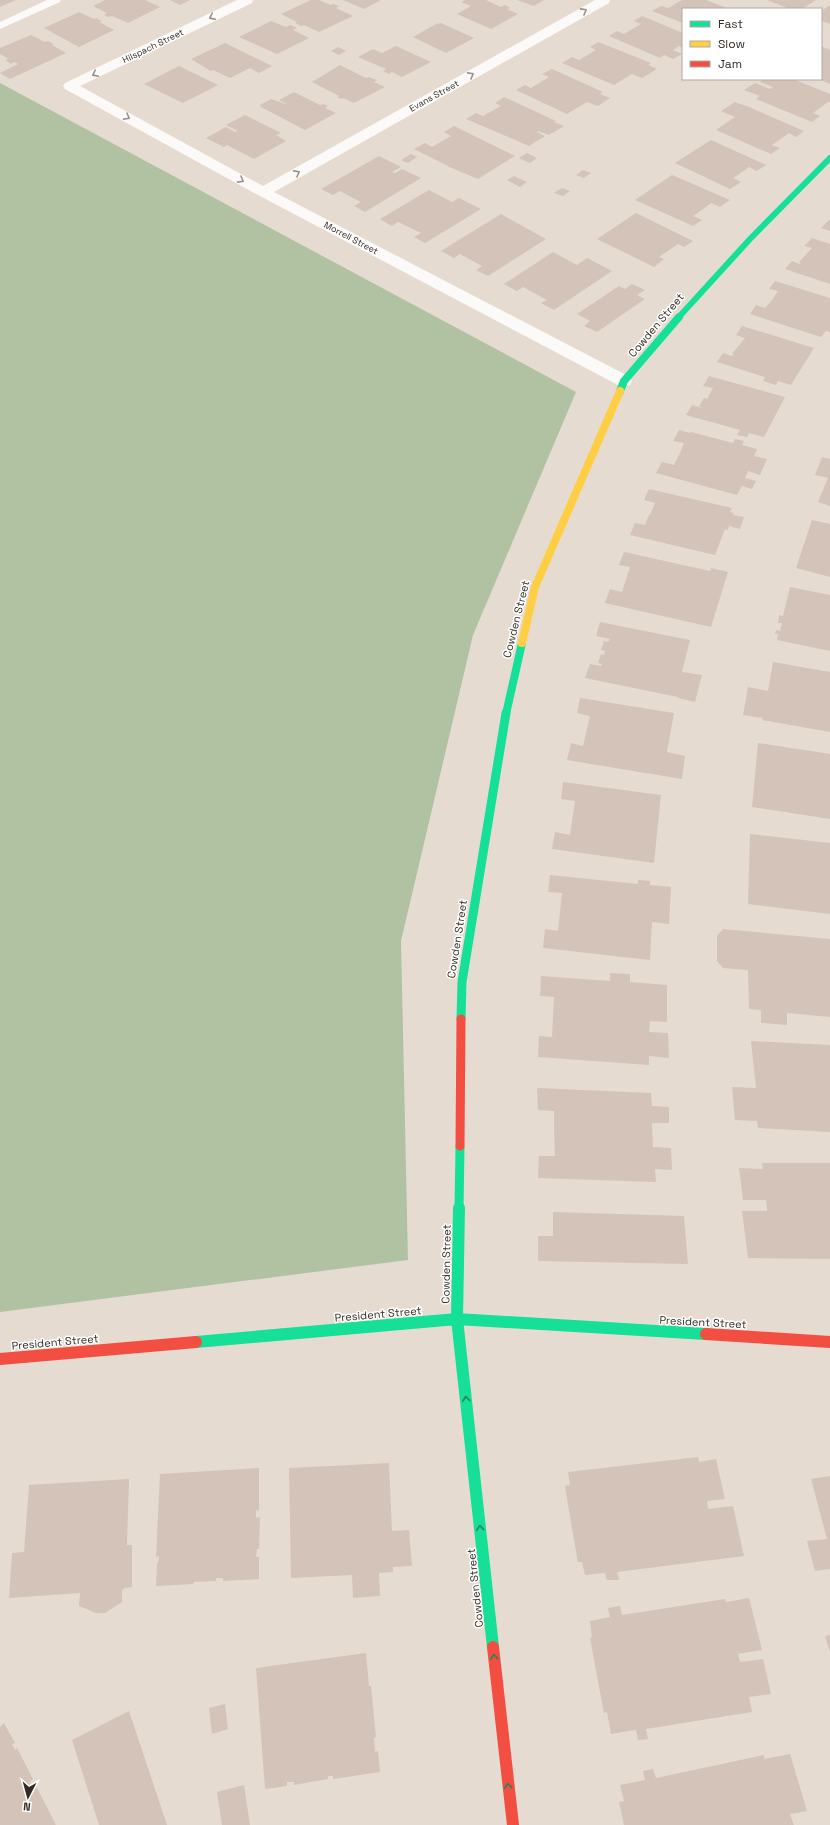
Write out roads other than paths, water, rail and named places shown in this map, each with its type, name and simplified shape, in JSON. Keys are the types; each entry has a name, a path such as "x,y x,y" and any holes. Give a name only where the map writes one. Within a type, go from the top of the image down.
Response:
{"street":[{"name":"Hilspach Street","path":"80,92 70,86 247,0"},
{"name":"Evans Street","path":"263,192 604,0"},
{"name":"Morrell Street","path":"80,92 263,192 624,381"},
{"name":"Cowden Street","path":"513,1825 457,1319 462,982 503,727 535,587 624,381 711,279 802,183 830,158"},
{"name":"President Street","path":"0,1359 457,1319 830,1342"}],"lane":[{"path":"0,26 56,0"}]}
